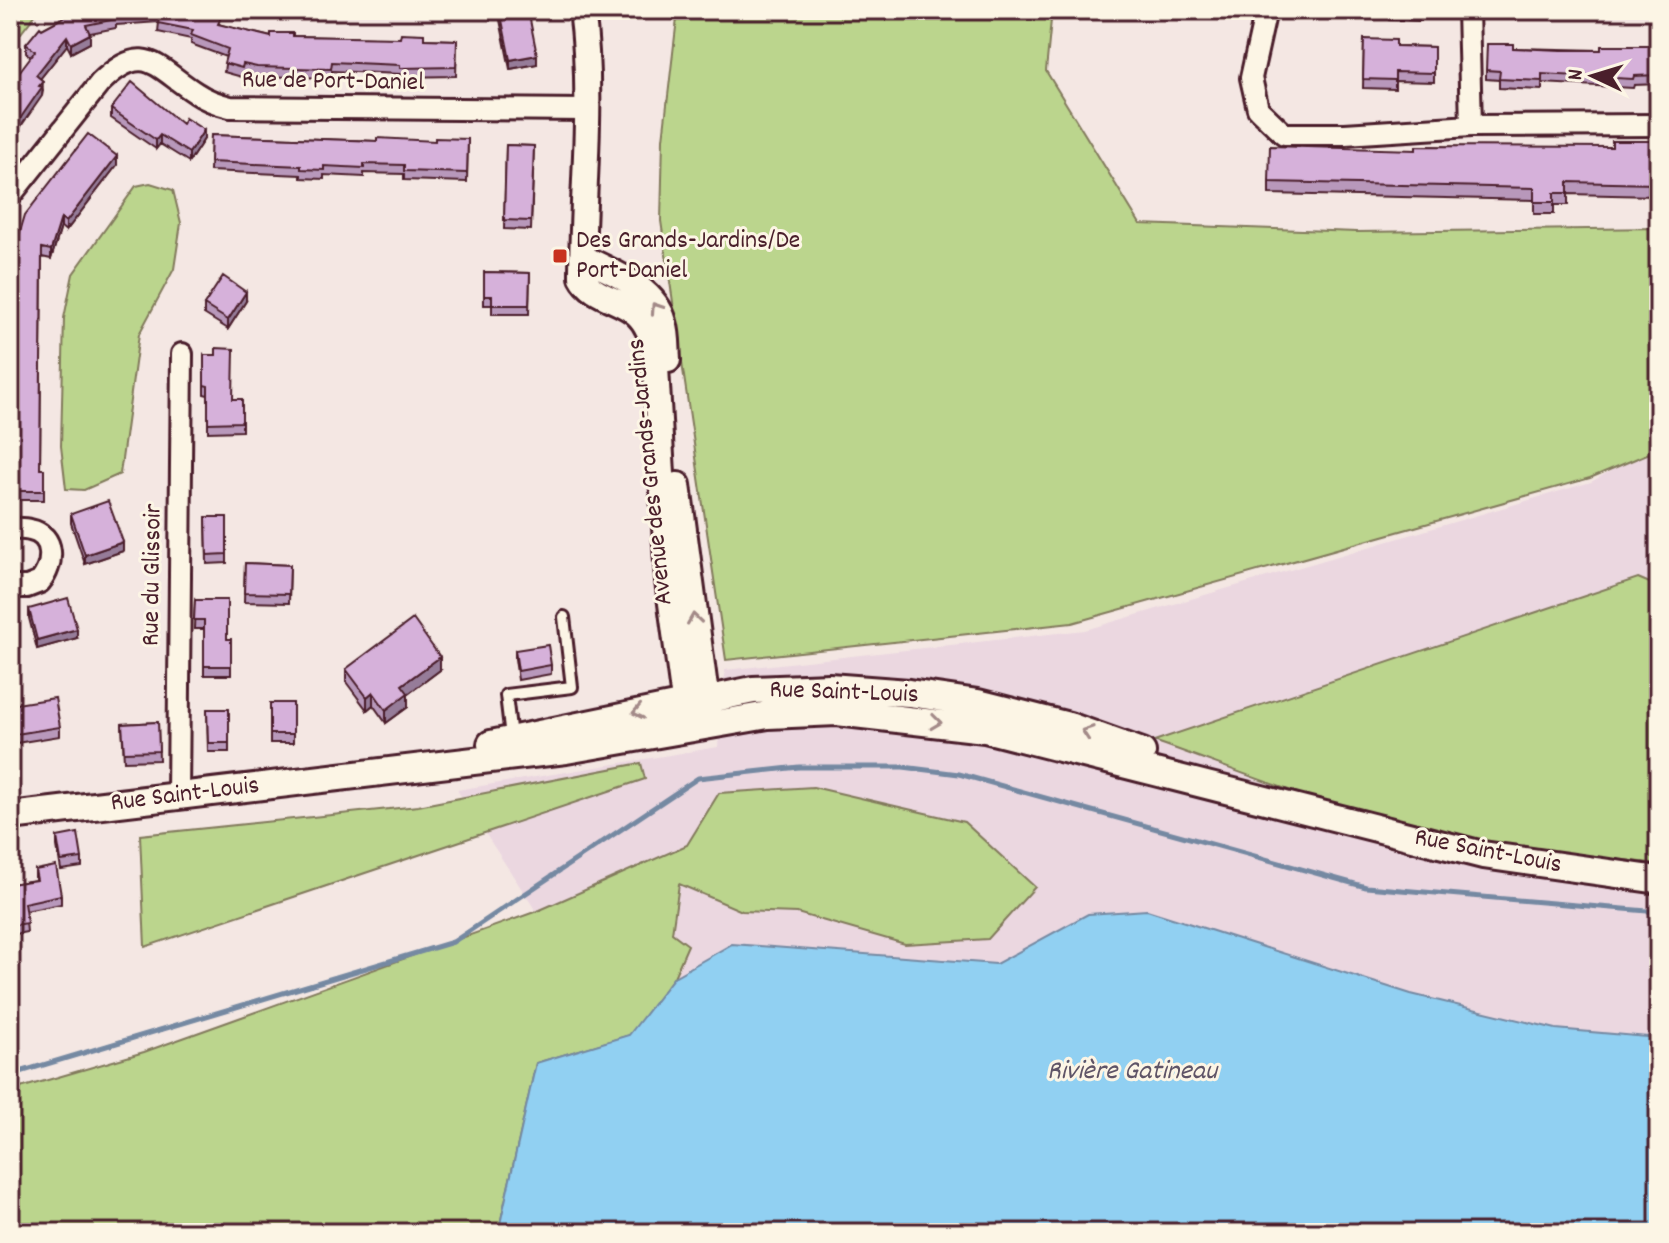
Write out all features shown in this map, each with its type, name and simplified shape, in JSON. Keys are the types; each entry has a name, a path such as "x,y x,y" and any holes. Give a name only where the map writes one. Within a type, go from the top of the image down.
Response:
{"main road":[{"name":"Rue Saint-Louis","path":"10,816 566,750 697,713 753,690 829,687 909,693 978,703 1069,726 1319,814 1498,858 1659,880"},
{"name":"Rue Saint-Louis","path":"359,773 512,739 697,713"}],"street":[{"name":"Avenue des Grands-Jardins","path":"582,10 587,50 582,257 644,292 656,305 665,325 697,713"},
{"path":"1266,10 1251,78 1258,109 1284,134 1345,134 1471,126 1659,125"},
{"path":"1468,10 1471,126"},
{"name":"Rue de Port-Daniel","path":"10,196 100,83 126,63 138,61 152,61 165,68 195,93 210,101 241,108 587,110"},
{"name":"Rue du Glissoir","path":"178,796 182,354"},
{"path":"10,529 40,534 52,558 40,582 27,587 10,587"}],"lane":[{"path":"512,739 506,695 572,687 564,617"}],"shaded area":[{"path":"1659,443 1659,1233 876,1064 538,914 457,790 718,747 725,670 1085,630 1591,482"}],"green space":[{"path":"10,10 39,10 10,47"},
{"path":"678,10 1052,10 1046,71 1140,224 1357,232 1659,228 1659,449 1590,478 1072,623 726,660 661,221 663,139"},
{"path":"150,183 173,190 181,223 174,269 139,334 120,474 84,490 66,489 61,446 64,318 73,274 136,186"},
{"path":"1638,578 1659,587 1659,864 1457,836 1393,822 1290,790 1154,741"},
{"path":"641,763 645,779 145,947 140,835 418,806"},
{"path":"813,787 964,822 1035,887 988,939 905,944 797,913 742,911 679,884 672,933 688,945 674,977 630,1035 536,1063 498,1233 10,1233 10,1091 144,1052 540,910 687,845 719,793"}],"water":[{"name":"Rivière Gatineau","path":"1147,910 1411,994 1556,1029 1659,1038 1659,1233 498,1233 536,1063 629,1035 674,977 732,944 996,964 1088,914"}],"building":[{"path":"77,10 202,10 221,17 218,24 271,37 271,33 400,38 401,33 424,34 424,39 457,40 456,67 400,68 400,65 332,62 331,69 243,64 242,68 224,63 228,49 191,35 193,30 158,23 160,13 115,16 116,19 86,25 90,34 71,44 67,36 36,75 43,81 39,86 42,87 10,133 10,84 35,51 26,44 40,27 42,29"},
{"path":"500,10 528,10 537,55 510,60"},
{"path":"1364,39 1396,40 1396,46 1434,47 1434,73 1395,72 1395,80 1363,79"},
{"path":"1487,44 1561,50 1659,46 1659,75 1634,76 1633,79 1542,74 1542,81 1499,79 1500,71 1486,70"},
{"path":"132,82 182,124 185,118 204,130 189,153 160,135 156,140 111,109"},
{"path":"88,134 117,156 66,222 61,218 51,250 42,248 40,469 44,469 44,491 10,491 10,255 13,255 25,215"},
{"path":"211,135 377,141 377,138 468,139 467,173 404,171 404,165 364,164 364,168 324,166 324,170 210,162"},
{"path":"1612,141 1659,141 1659,188 1656,184 1568,182 1568,193 1554,193 1554,202 1534,202 1534,188 1269,182 1270,146 1416,150 1416,146 1612,147"},
{"path":"506,145 534,146 531,221 504,220"},
{"path":"484,272 530,273 529,305 492,305 492,296 484,296"},
{"path":"223,276 246,292 228,320 204,305"},
{"path":"216,348 234,349 233,399 242,399 242,422 208,423 204,355 216,355"},
{"path":"108,501 123,542 85,555 71,514"},
{"path":"206,517 227,517 227,554 207,555"},
{"path":"245,563 290,565 289,594 244,593"},
{"path":"68,598 77,629 37,640 29,609"},
{"path":"195,600 227,600 231,666 204,666 204,620 194,620"},
{"path":"413,619 440,657 402,685 408,693 386,710 373,692 367,697 346,669"},
{"path":"548,645 551,665 518,671 515,650"},
{"path":"55,698 60,727 10,735 10,705"},
{"path":"270,703 293,703 293,734 270,734"},
{"path":"207,709 229,709 229,743 208,743"},
{"path":"158,722 159,751 124,752 122,724"},
{"path":"78,833 82,858 61,861 57,837"},
{"path":"56,866 61,895 24,903 27,923 10,926 10,884 37,880 35,870"}],"waterway":[{"path":"10,1075 453,942 698,778 799,767 903,767 959,774 1366,887 1659,912"}],"place":[{"name":"Des Grands-Jardins/De Port-Daniel","path":"560,256"}]}
